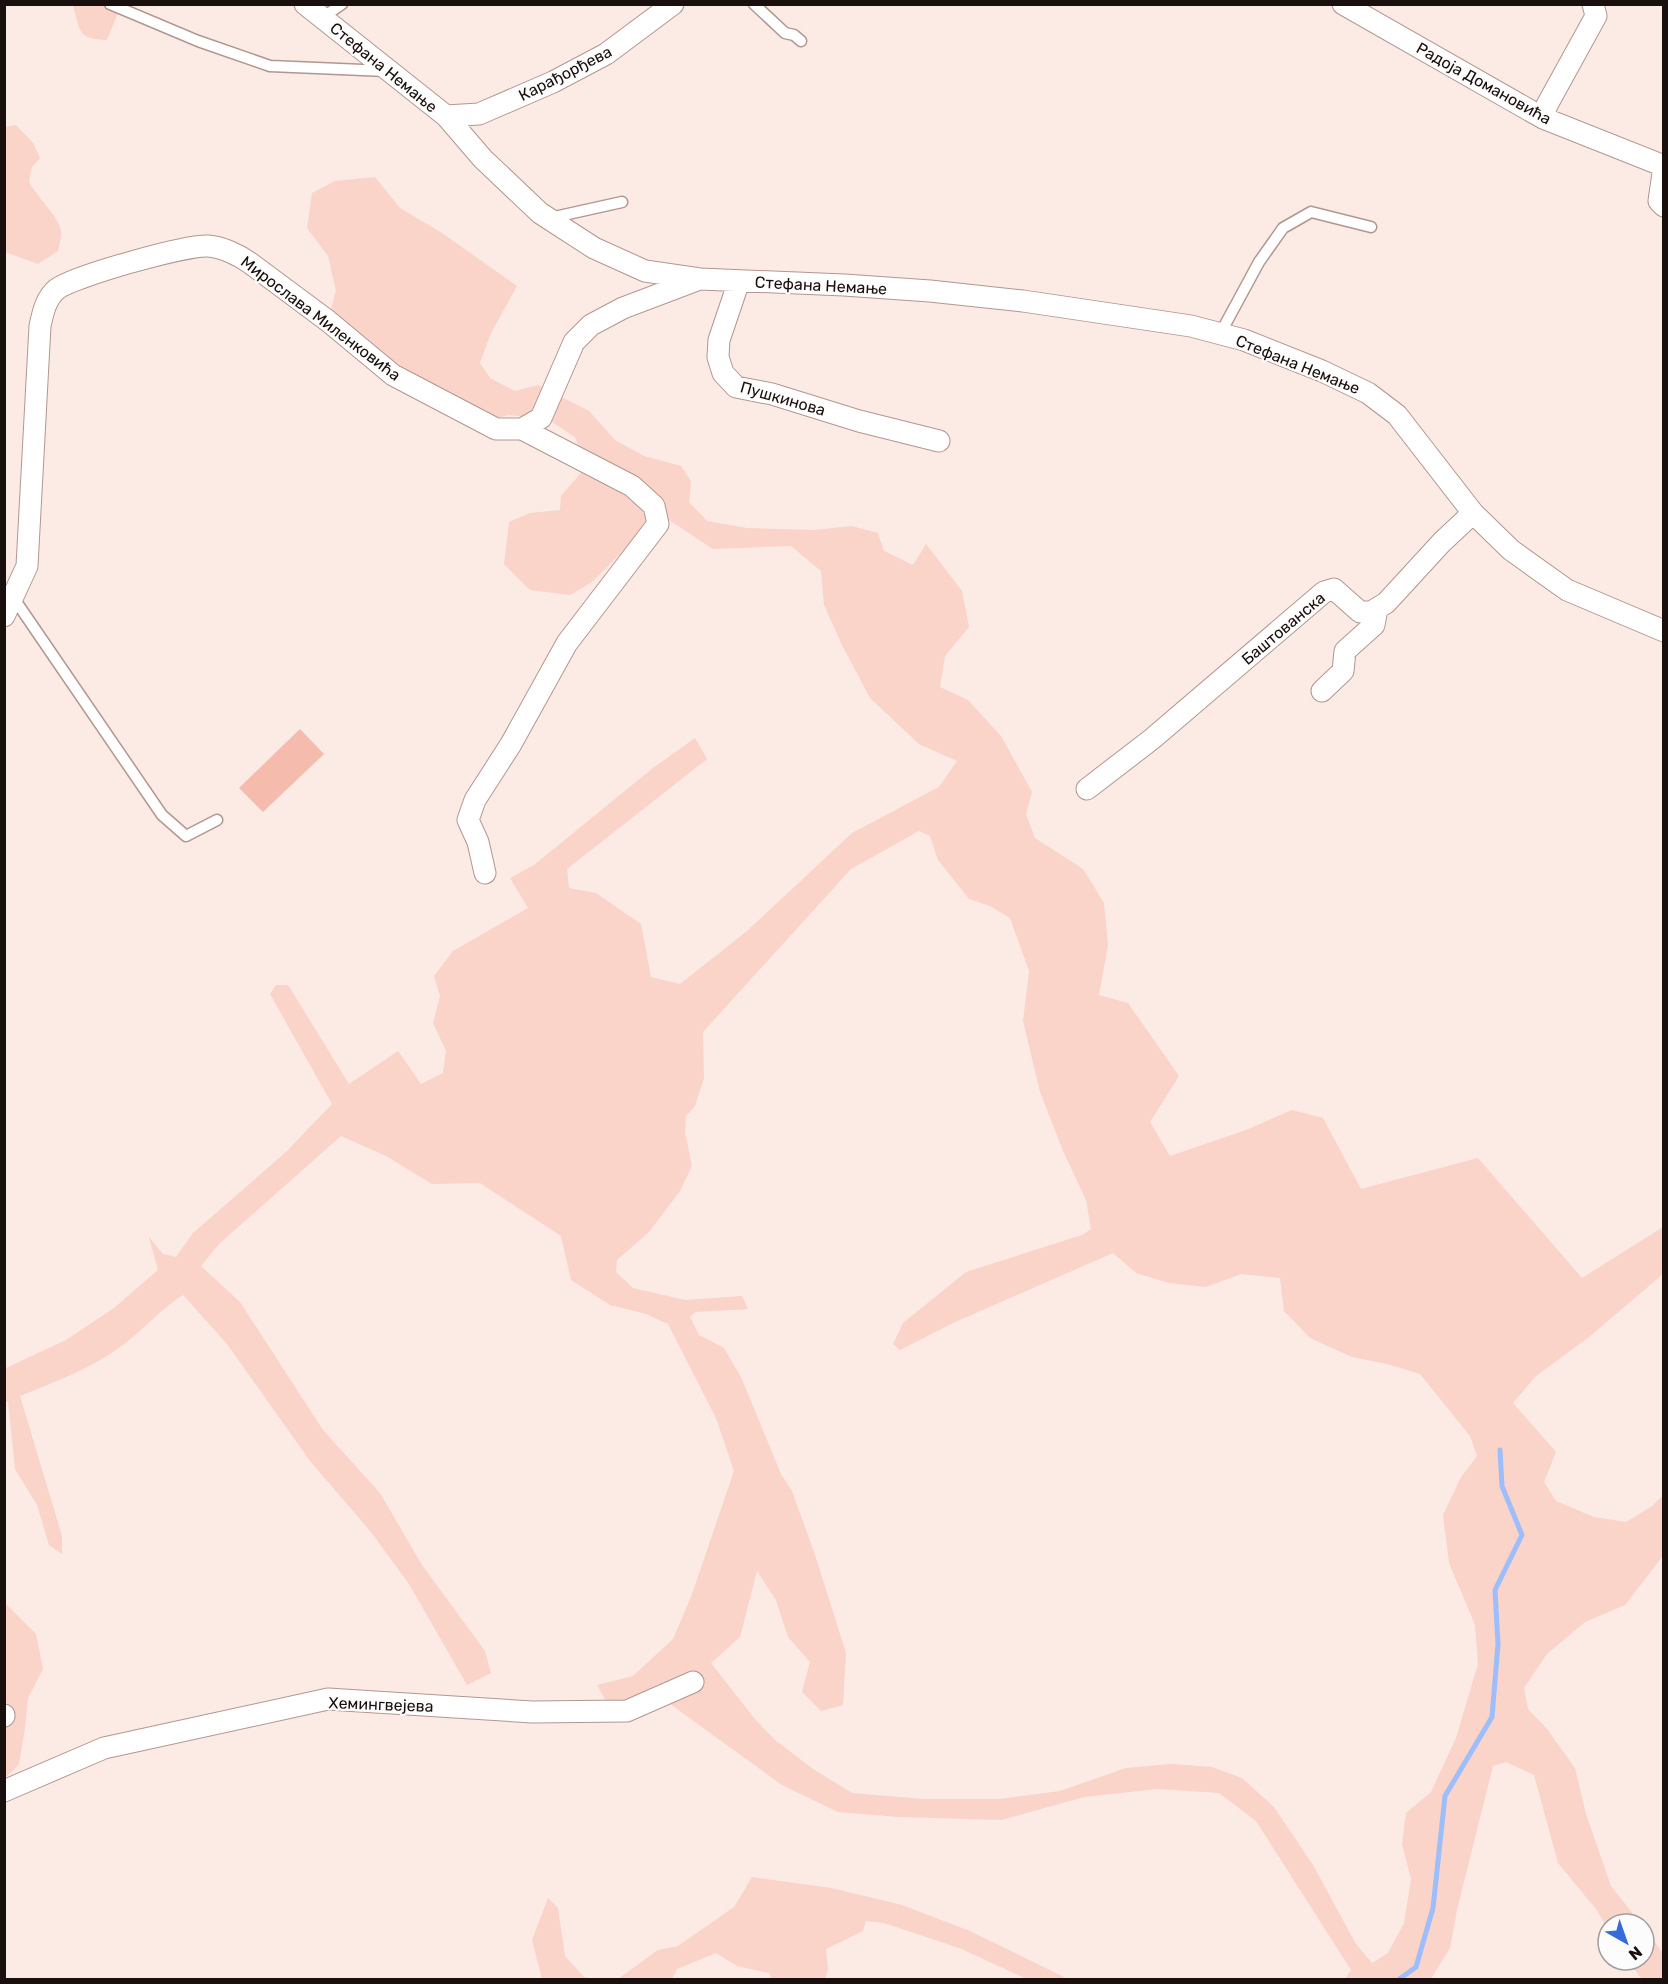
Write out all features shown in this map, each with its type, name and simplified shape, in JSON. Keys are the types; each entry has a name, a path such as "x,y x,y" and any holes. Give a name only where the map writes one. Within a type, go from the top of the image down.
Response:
{"street":[{"name":"Стефана Немање","path":"305,4 446,116 502,179 547,219 594,248 645,271 700,279 843,285 1012,300 1155,320 1220,334 1253,344 1322,371 1368,393 1397,415 1473,513 1511,550 1567,590 1664,632"},
{"name":"Карађорђева","path":"446,116 479,114 553,82 606,54 673,4"},
{"name":"Радоја Домановића","path":"1343,4 1543,118 1664,166"},
{"path":"1543,118 1547,105 1596,16 1593,4"},
{"path":"1664,166 1659,201 1664,206"},
{"name":"Мирослава Миленковића","path":"9,607 27,566 40,326 45,305 56,290 78,278 182,250 207,246 241,256 328,321 393,375 496,429 522,429 632,486 654,506 658,524 567,643 511,744 475,800 468,820 478,842 485,873"},
{"name":"Стефана Немање","path":"522,429 541,418 574,342 591,325 623,308 700,279"},
{"name":"Пушкинова","path":"739,281 719,340 718,357 723,373 736,387 772,394 859,421 939,441"},
{"path":"1322,691 1343,671 1345,651 1374,625 1377,609 1386,603 1442,542 1473,513"},
{"path":"4,572 9,607"},
{"name":"Баштованска","path":"1087,789 1152,739 1324,592 1334,589 1360,612 1371,612 1377,609"},
{"name":"Хемингвејева","path":"4,1791 104,1748 328,1700 532,1712 627,1710 693,1682"}],"lane":[{"path":"110,4 198,41 270,66 389,72"},
{"path":"322,18 342,4"},
{"path":"754,4 784,33 794,35 801,41"},
{"path":"547,219 622,202"},
{"path":"1220,334 1259,262 1282,228 1311,212 1371,228"},
{"path":"9,607 162,815 186,836 217,820"}],"shaded area":[{"path":"73,5 121,5 107,40 90,38 81,32"},
{"path":"16,125 33,143 40,158 32,167 29,182 57,220 61,231 58,251 38,264 5,252 5,127"},
{"path":"375,177 400,208 442,233 517,286 491,333 480,363 490,378 515,391 538,385 589,411 615,440 644,456 681,466 691,481 689,502 707,521 747,528 814,530 851,526 878,533 884,551 913,565 926,544 962,591 969,627 945,656 940,687 968,700 1001,736 1032,792 1026,814 1035,838 1083,869 1104,903 1108,945 1099,995 1128,1003 1179,1076 1150,1122 1170,1156 1246,1130 1292,1110 1323,1118 1361,1189 1478,1158 1582,1278 1663,1227 1663,1274 1589,1337 1536,1376 1513,1403 1556,1452 1544,1482 1556,1501 1594,1517 1626,1522 1652,1506 1663,1495 1663,1556 1625,1605 1585,1622 1547,1654 1524,1688 1528,1709 1547,1729 1575,1768 1586,1814 1611,1886 1632,1912 1598,1912 1558,1863 1534,1775 1506,1762 1493,1766 1457,1910 1450,1948 1431,1979 1345,1979 1351,1970 1256,1821 1219,1793 1157,1789 1084,1797 1002,1820 899,1817 838,1812 782,1785 655,1693 607,1703 597,1685 633,1676 673,1639 691,1597 734,1471 716,1418 668,1324 646,1314 610,1305 571,1280 561,1236 480,1183 432,1184 386,1156 341,1136 219,1244 201,1266 240,1302 323,1430 380,1493 422,1565 485,1651 491,1673 467,1685 409,1584 371,1532 310,1461 227,1344 183,1295 167,1306 131,1339 99,1361 20,1396 62,1536 62,1554 49,1545 37,1505 15,1469 8,1402 5,1402 4,1369 66,1340 114,1308 158,1270 149,1237 163,1254 176,1257 193,1233 286,1152 332,1104 270,994 276,985 288,985 349,1084 398,1051 421,1084 443,1073 446,1051 433,1023 440,996 434,976 453,951 528,908 510,878 534,865 653,768 695,738 707,759 567,869 569,888 596,893 641,924 651,977 680,984 747,931 852,833 939,787 957,761 919,744 870,698 824,605 821,571 791,546 713,549 669,520 651,523 592,582 570,595 530,590 504,564 509,522 530,513 560,510 561,496 586,467 575,437 546,418 508,415 481,423 328,321 336,291 328,256 307,228 312,193 335,181","holes":["919,831 930,836 938,860 969,899 990,906 1010,918 1029,971 1023,1021 1040,1092 1063,1151 1086,1200 1091,1229 1082,1235 966,1272 903,1323 893,1344 900,1350 953,1323 1113,1253 1136,1273 1169,1283 1206,1287 1241,1274 1280,1278 1284,1311 1310,1338 1352,1357 1420,1374 1470,1436 1477,1456 1461,1477 1443,1515 1449,1563 1475,1625 1478,1664 1456,1738 1431,1792 1406,1813 1402,1844 1411,1879 1404,1923 1388,1953 1372,1963 1356,1944 1313,1865 1274,1807 1242,1778 1212,1767 1171,1764 1126,1768 1060,1791 999,1799 924,1799 852,1793 813,1769 775,1740 754,1718 711,1663 740,1637 757,1571 776,1600 788,1637 810,1662 802,1692 821,1711 843,1705 846,1653 792,1491 781,1474 741,1377 724,1348 699,1335 690,1317 695,1312 748,1309 742,1296 685,1300 633,1288 616,1272 617,1260 649,1232 680,1191 692,1166 685,1132 686,1116 695,1106 704,1078 703,1032 851,869"]},
{"path":"5,1603 36,1634 43,1669 28,1698 19,1764 5,1778"},
{"path":"752,1877 831,1888 902,1905 970,1931 1068,1979 1027,1979 959,1948 884,1923 866,1921 863,1931 826,1949 828,1970 825,1979 771,1979 769,1973 737,1966 716,1953 677,1969 672,1979 618,1979 658,1950 678,1946 734,1907"},
{"path":"548,1898 558,1908 565,1956 584,1977 593,1979 542,1979 532,1940"},
{"path":"1656,1944 1663,1953 1663,1979 1642,1979 1636,1972 1656,1972"}],"building":[{"path":"300,729 324,754 263,812 239,788"}],"waterway":[{"path":"1398,1980 1416,1967 1433,1908 1445,1796 1492,1717 1498,1644 1495,1590 1522,1535 1502,1486 1500,1450"}]}
